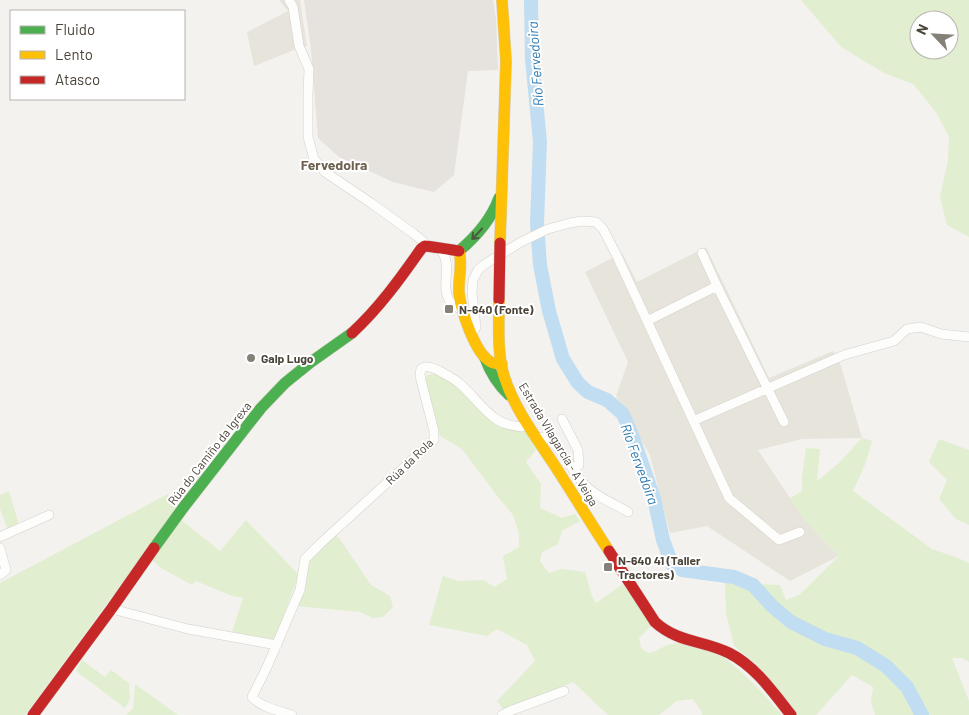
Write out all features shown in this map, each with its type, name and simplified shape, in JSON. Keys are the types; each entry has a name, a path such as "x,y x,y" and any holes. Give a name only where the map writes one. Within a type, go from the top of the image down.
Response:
{"street":[{"path":"289,0 293,8 298,46 309,69 308,137 314,158 325,172 414,234 423,241 425,246 457,250"},
{"name":"Estrada Vilagarcía - A Veiga","path":"502,0 506,61 499,328 504,375 513,398 612,557 655,622 661,628 676,636 719,649 742,660 753,670 791,715"},
{"path":"447,266 451,254 477,234 493,213 499,199 503,181"},
{"path":"472,334 476,327 472,292 473,280 485,264 532,236 548,229 582,221 596,222 603,228 610,242 729,498 779,540 800,532"},
{"name":"Rúa do Camiño da Igrexa","path":"33,715 184,508 261,408 285,383 350,335 369,317 425,246"},
{"path":"440,249 446,259 448,298 452,304 462,310"},
{"path":"457,250 461,258 459,287 462,310 495,380 513,398"},
{"path":"702,253 784,422"},
{"path":"647,321 717,286"},
{"path":"694,421 844,355 894,342 907,329 921,327 940,334 969,338"},
{"path":"485,358 490,363 502,364"},
{"name":"Rúa da Rola","path":"292,715 274,710 252,697 277,645 300,590 305,559 434,440 434,431 421,380 420,374 422,369 425,367 435,369 461,384 490,414 502,423 521,427 528,423"},
{"path":"562,419 578,450 580,466 574,470"},
{"path":"538,439 542,437 547,438 566,458 584,485 595,495 628,512"},
{"path":"0,537 49,515"},
{"path":"0,548 6,570 0,575"},
{"path":"112,608 188,629 277,645"},
{"path":"502,715 510,710 564,691"}],"shaded area":[{"path":"279,0 300,0 307,46 254,66 247,32 288,11"},
{"path":"304,0 493,0 496,19 498,70 468,71 454,175 434,192 393,182 339,157 318,138 311,49"},
{"path":"706,247 769,378 833,351 841,366 862,438 802,439 758,450 804,519 839,556 790,581 707,526 670,533 650,455 616,396 628,362 585,272 622,253 637,282"}],"green space":[{"path":"801,0 969,0 969,237 947,225 940,197 948,160 949,137 936,112 913,84 884,73 841,47"},
{"path":"435,374 462,389 500,425 524,429 536,450 526,462 541,484 540,508 562,518 575,514 580,521 562,531 558,544 542,552 540,561 549,573 561,569 585,572 596,603 623,584 651,626 639,638 641,648 648,653 677,643 725,658 757,687 782,715 702,715 693,699 677,701 659,715 608,715 573,682 504,710 497,701 535,661 527,645 497,629 487,636 429,625 443,576 459,581 484,580 494,587 507,579 503,556 519,547 519,533 513,515 462,449 440,436 424,383 427,375"},
{"path":"862,438 872,441 865,465 853,491 932,549 969,563 969,662 962,658 952,658 969,701 969,715 875,715 871,702 873,687 852,675 816,715 798,715 755,663 734,646 726,613 725,583 780,585 786,600 799,595 839,556 804,519 790,498 802,491 806,448 820,449 817,481 838,464"},
{"path":"939,439 969,450 969,525 956,519 939,499 947,480 929,462"},
{"path":"9,491 19,525 8,530 0,509 0,495"},
{"path":"168,494 177,508 25,715 0,715 0,583"},
{"path":"180,519 220,551 246,520 299,575 274,640 232,632 243,598 232,596 196,581 192,585 161,568 151,559"},
{"path":"335,536 339,538 371,585 390,596 393,607 383,617 373,618 360,612 295,606 308,560"},
{"path":"82,660 105,677 111,670 129,683 130,699 125,708 76,671"},
{"path":"135,684 178,715 126,715 133,708"}],"waterway":[{"name":"Río Fervedoira","path":"531,0 532,59 540,142 537,223 540,265 549,311 563,359 578,383 588,392 607,400 623,414 654,498 663,540 672,564 682,570 734,577 753,585 772,606 791,622 825,639 857,648 886,666 907,687 922,715"}],"traffic: fast":[{"path":"459,251 483,227 499,198"},
{"path":"154,548 261,408 285,383 352,333"},
{"path":"485,358 495,378 509,395"}],"traffic: slow":[{"path":"500,243 506,61 502,0"},
{"path":"459,251 461,261 459,293 470,331 474,341 485,357 493,363 502,364"},
{"path":"499,300 500,358 508,388 526,421 609,551"}],"traffic: jam":[{"path":"499,300 500,243"},
{"path":"352,333 380,303 421,249 427,246 459,251"},
{"path":"33,715 154,548"},
{"path":"609,551 655,622 682,638 719,649 738,658 763,680 791,715"}],"place":[{"name":"N-640 (Fonte)","path":"449,309"},
{"name":"Galp Lugo","path":"251,358"},
{"name":"N-640 41 (Taller Tractores)","path":"608,567"}],"district":[{"name":"Fervedoira","path":"334,164"}]}
